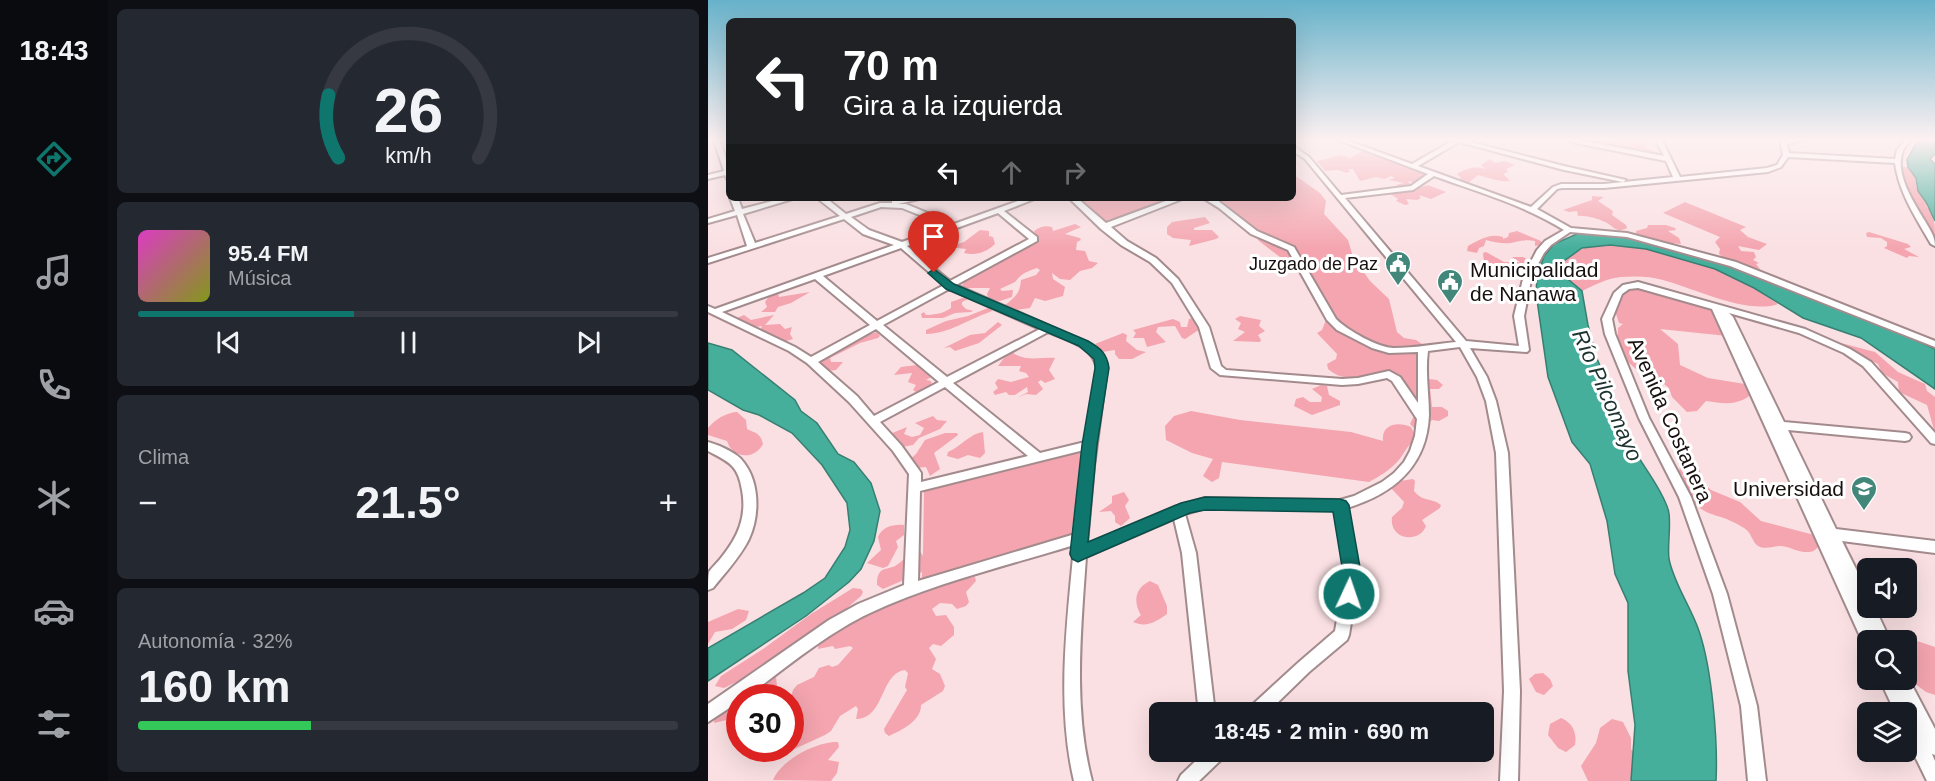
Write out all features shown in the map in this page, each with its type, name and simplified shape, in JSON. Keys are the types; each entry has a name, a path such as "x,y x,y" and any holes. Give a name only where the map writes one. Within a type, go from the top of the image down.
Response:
{"street":[{"path":"1322,176 1463,344 1482,377 1493,411 1502,453 1512,691 1509,781"},
{"path":"1339,197 1413,188 1430,176"},
{"path":"1440,176 1532,210 1569,230 1627,235 1722,261 1935,344"},
{"path":"1605,176 1635,182"},
{"path":"1532,210 1555,188 1561,186 1604,186 1698,176"},
{"path":"1902,176 1911,204 1935,244"},
{"path":"735,201 752,247"},
{"path":"708,221 780,201"},
{"path":"825,201 866,232 900,245 950,286 1083,344 1095,351 1101,358 1102,368 1089,445 1078,546 1071,721 1075,753 1083,781"},
{"path":"708,261 843,215 902,201"},
{"path":"711,310 1024,201"},
{"path":"1076,201 1124,243 1163,267 1175,281 1204,327 1216,368 1224,373 1342,382 1389,375 1396,379 1423,419"},
{"path":"1104,227 1173,201"},
{"path":"1212,201 1225,208 1258,236 1287,245 1332,320 1340,328 1375,346 1392,351 1463,344 1524,350 1519,315 1528,275 1540,252 1548,243 1569,230"},
{"path":"880,205 903,207 953,226"},
{"path":"811,361 1034,239 999,210"},
{"path":"816,275 1037,457"},
{"name":"Avenida Costanera","path":"1757,781 1749,706 1719,594 1685,497 1644,418 1610,334 1607,319 1618,293 1626,287 1638,285 1802,331 1847,351 1867,364 1935,440"},
{"path":"1716,308 1728,317 1779,425 1798,476 1831,534 1878,630"},
{"path":"1716,308 1798,476 1865,630"},
{"path":"711,310 792,349 811,361 873,421 915,473 911,589"},
{"path":"873,421 1048,328"},
{"path":"708,714 834,625 863,609 911,589 1078,546 1205,503 1340,505 1362,500 1380,490 1410,465 1417,453 1423,419 1423,349"},
{"path":"1779,425 1905,437"},
{"path":"915,488 1089,445"},
{"path":"711,452 734,460 743,471 752,504 749,526 740,545 711,578"},
{"path":"1267,702 1342,635 1352,573 1340,505"},
{"path":"1178,511 1189,553 1206,702"},
{"path":"1831,534 1935,547"},
{"path":"1907,690 1935,747"},
{"path":"1917,742 1935,779"},
{"path":"1187,781 1207,762"}],"shaded area":[{"path":"1296,176 1320,193 1326,201 1324,214 1348,240 1353,257 1370,281 1389,299 1397,332 1404,338 1416,340 1425,346 1429,379 1437,380 1443,385 1439,389 1430,389 1432,407 1442,407 1448,411 1448,416 1439,421 1432,420 1423,429 1415,429 1410,424 1416,411 1405,387 1390,371 1350,378 1335,374 1328,369 1327,364 1336,359 1337,354 1317,333 1322,330 1326,320 1322,314 1325,296 1308,286 1297,270 1259,241 1247,225 1220,201 1296,201"},
{"path":"1357,176 1390,176 1384,179 1376,177 1360,181"},
{"path":"1392,176 1425,176 1418,184 1408,181 1410,184 1403,187 1396,185 1404,183 1389,180 1395,178"},
{"path":"1459,176 1476,176 1468,183 1459,181"},
{"path":"1484,176 1505,176 1510,181"},
{"path":"1902,177 1918,178 1915,180 1918,183 1916,186 1928,203 1926,206 1933,216 1935,238 1925,229 1909,198 1905,179"},
{"path":"1428,185 1446,192 1431,199 1419,195 1421,198 1417,200 1406,199 1409,204 1405,205 1396,201 1398,199 1389,193 1396,189 1408,191"},
{"path":"1592,196 1604,197 1598,201 1613,211 1612,215 1627,228 1617,230 1608,223 1578,216 1577,211 1563,210 1592,200"},
{"path":"1081,201 1169,201 1104,221"},
{"path":"1685,202 1746,227 1740,230 1748,237 1767,244 1759,250 1738,246 1741,251 1754,252 1756,257 1753,260 1759,263 1756,264 1760,269 1727,261 1719,254 1720,249 1715,242 1720,237 1663,213"},
{"path":"1205,217 1210,223 1194,228 1194,230 1212,230 1219,237 1216,239 1189,246 1191,240 1173,238 1167,234 1167,227 1172,222"},
{"path":"1075,224 1081,227 1065,234 1080,238 1076,250 1085,251 1089,261 1098,263 1092,268 1080,271 1070,280 1060,279 1052,273 1053,279 1065,287 1063,296 1045,301 1035,298 1030,308 1016,310 1007,308 1005,305 1016,295 1021,280 1036,275 1040,270 1037,268 1000,289 1002,291 1013,290 1012,297 1000,301 989,300 987,294 990,288 961,288 964,282 962,279 1001,259 1036,236 1034,231 1038,228 1050,226 1053,231"},
{"path":"1648,225 1666,225 1675,228 1676,230 1668,231 1679,238 1681,244 1662,242 1636,234 1636,231 1647,228"},
{"path":"980,230 989,231 989,236 993,237 995,244 985,251 969,254 964,253 966,249 949,247 964,242"},
{"path":"1517,231 1541,241 1541,245 1535,246 1535,241 1531,240 1505,243 1486,240 1477,253 1467,251 1468,246 1485,238 1498,236 1503,239 1508,237 1509,233"},
{"path":"1866,233 1908,244 1911,247 1904,249 1919,257 1909,256 1907,258 1884,248 1887,242 1881,238 1867,237"},
{"path":"1595,245 1646,249 1715,269 1754,288 1778,304 1752,306 1736,303 1663,280 1642,277 1611,279 1582,291 1563,275 1564,263 1572,254"},
{"path":"1486,252 1504,262 1520,262 1512,257 1523,257 1530,261 1526,264 1526,268 1522,269 1517,266 1509,270 1493,272 1488,269 1490,266 1484,263 1483,253"},
{"path":"1641,288 1713,310 1727,336 1660,329 1678,344 1680,365 1708,378 1745,384 1753,393 1737,402 1706,401 1697,411 1687,412 1672,397 1669,388 1631,364 1620,349 1618,328 1623,324 1619,323 1615,311 1620,299 1629,289"},
{"path":"810,292 791,303 778,307 775,312 761,312 767,307 765,302 770,295 778,293 779,297"},
{"path":"968,296 973,297 962,302 962,305 973,311 971,312 955,313 943,318 922,318 921,314 924,312 926,315 942,312 951,308 951,302"},
{"path":"993,306 995,308 990,312 958,326 943,332 926,334 926,330 946,321 968,316"},
{"path":"744,315 751,320 774,315 765,325 780,324 785,329 792,327 790,334 793,339 783,342 760,331 762,326 751,326 737,318"},
{"path":"1240,316 1261,320 1259,326 1265,331 1258,335 1260,342 1233,341 1245,332 1238,329 1241,323 1235,319"},
{"path":"1192,318 1200,325 1200,329 1185,339 1175,326 1158,327 1156,332 1166,342 1147,347 1144,338 1133,338 1136,333 1133,330 1173,319 1180,322 1181,327 1187,327 1189,319"},
{"path":"998,322 1002,325 979,343 955,351 950,347 944,348 970,335 985,333"},
{"path":"877,332 880,336 878,338 860,343 830,358 831,362 843,362 836,370 828,370 821,364 819,359 864,336"},
{"path":"1123,333 1127,335 1126,341 1137,350 1146,352 1132,359 1119,359 1115,350 1102,352 1095,344"},
{"path":"1838,344 1875,352 1898,372 1925,384 1927,391 1935,397 1935,433 1927,405 1899,392 1898,382 1882,373 1878,364"},
{"path":"1013,353 1028,358 1055,358 1049,370 1055,379 1045,383 1041,380 1038,382 1043,389 1036,395 1026,394 1017,398 1028,392 1027,387 1015,395 1009,395 1006,392 995,395 993,392 998,388 995,383 998,379 1011,382 1029,377 1026,373 1019,371 1021,366 998,366 1004,358"},
{"path":"917,365 927,368 933,376 926,380 931,381 932,387 919,394 913,390 916,385 908,382 912,373 894,375 901,367"},
{"path":"1321,385 1327,386 1329,395 1340,401 1340,405 1312,415 1294,406 1296,399 1303,397 1310,402 1321,402 1322,397 1312,389"},
{"path":"1191,411 1240,420 1351,432 1383,441 1385,431 1391,425 1401,424 1411,427 1415,435 1414,441 1395,464 1369,482 1222,462 1219,478 1212,482 1203,476 1213,459 1192,453 1166,440 1165,426 1174,416"},
{"path":"737,412 746,420 747,429 758,434 763,444 749,455 738,454 733,451 727,441 708,435 708,428 714,422 725,415"},
{"path":"933,416 937,420 947,421 940,429 919,438 913,445 902,447 890,434 907,427 904,434 912,437 920,435 924,428 915,423"},
{"path":"983,432 985,453 980,458 968,455 958,459 947,456 948,452 970,437"},
{"path":"945,433 957,433 958,435 934,453 940,469 930,476 926,467 914,468 907,462 916,454 925,440"},
{"path":"1083,450 1071,535 922,579 922,572 883,589 877,585 878,576 884,569 895,566 916,552 920,551 923,556 924,490"},
{"path":"1692,463 1698,466 1705,484 1711,490 1740,502 1761,521 1818,536 1820,545 1811,552 1781,546 1766,548 1758,546 1744,528 1701,509 1695,503 1679,472 1680,466"},
{"path":"1413,479 1415,481 1414,491 1418,495 1441,505 1422,520 1426,526 1422,532 1405,537 1395,531 1392,525 1392,517 1402,508 1404,502 1391,488 1400,481"},
{"path":"1124,492 1129,500 1125,506 1130,518 1121,526 1115,522 1115,516 1111,511 1099,512 1112,503 1112,496"},
{"path":"904,525 904,535 896,541 898,547 888,566 883,568 867,563 881,550 878,537 882,531 892,526"},
{"path":"975,577 976,581 966,592 969,602 966,606 957,609 952,604 940,603 932,609 936,616 946,615 954,627 954,635 941,646 933,644 929,648 936,659 932,669 940,674 945,686 943,691 921,705 918,716 910,724 889,736 884,729 907,690 905,687 908,673 905,670 897,673 891,679 872,712 856,719 858,709 856,706 840,716 831,731 804,745 804,684 799,684 814,677 819,668 838,665 853,648 850,646 835,649 833,646 818,649 819,640 894,600 955,580"},
{"path":"1150,581 1158,585 1167,606 1167,614 1151,623 1138,624 1133,622 1141,615 1136,600 1138,591"},
{"path":"853,588 861,589 863,592 839,615 821,624 767,667 732,684 726,684 724,688 715,686 721,676"},
{"path":"738,609 749,611 746,620 732,629 715,632 708,644 708,622"},
{"path":"1917,641 1935,647 1935,695 1917,685"},
{"path":"1543,673 1550,679 1553,686 1544,695 1536,692 1529,679 1535,674"},
{"path":"776,677 777,684 756,684"},
{"path":"726,705 726,720 714,723 715,713"},
{"path":"1561,718 1571,726 1575,736 1575,745 1566,752 1558,748 1548,735 1550,724"},
{"path":"1612,719 1623,722 1631,738 1631,749 1635,754 1641,781 1588,781 1581,766 1596,743 1600,728"},
{"path":"838,742 839,747 828,760 839,762 837,773 831,781 773,780 788,762 804,762 804,751"}],"water":[{"path":"1915,176 1935,176 1935,221 1918,191"},
{"name":"Río Pilcomayo","path":"1579,233 1622,235 1721,262 1888,327 1935,349 1935,389 1861,338 1803,318 1754,288 1715,269 1646,249 1610,245 1582,248 1564,261 1563,275 1582,291 1596,356 1625,432 1668,509 1669,559 1699,631 1711,685 1715,726 1716,781 1631,781 1635,725 1628,671 1628,603 1615,574 1607,521 1590,464 1572,442 1548,377 1536,293 1537,277 1544,256 1554,244"},
{"path":"708,343 732,350 795,400 801,411 817,423 838,454 854,462 871,483 880,511 874,541 861,569 849,582 806,616 708,681 708,648 825,578 845,547 850,530 847,503 822,465 792,433 759,415 743,410 708,390"}],"place":[{"name":"Juzgado de Paz","path":"1398,287"},
{"name":"Municipalidad de Nanawa","path":"1450,305"},
{"name":"Universidad","path":"1864,512"}],"route":[{"path":"934,273 950,286 1083,344 1095,351 1101,358 1102,368 1089,445 1078,554 1187,508 1205,503 1340,505 1352,573 1349,594"}]}
